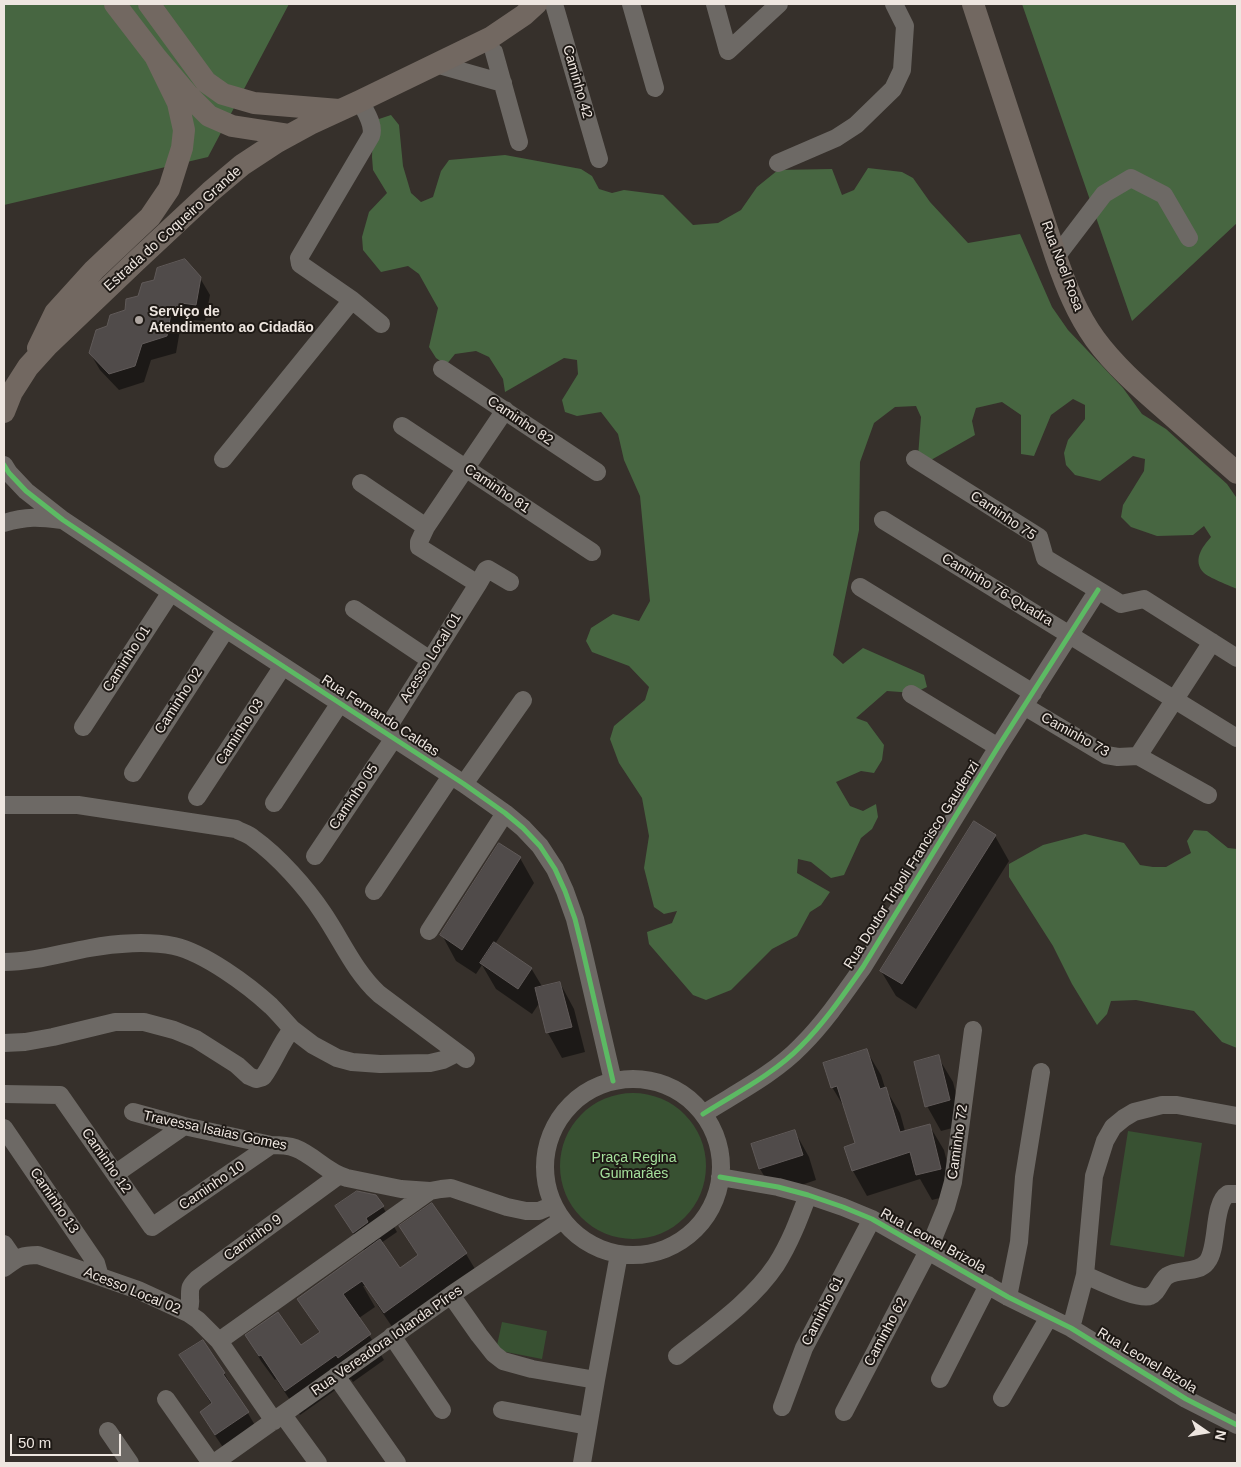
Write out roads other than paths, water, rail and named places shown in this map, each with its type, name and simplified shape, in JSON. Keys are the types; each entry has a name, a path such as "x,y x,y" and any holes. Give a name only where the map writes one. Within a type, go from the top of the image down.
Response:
{"main road":[{"path":"116,4 155,56 209,116 232,126 290,135"},
{"path":"149,4 206,82 224,94 254,103 350,106"},
{"name":"Estrada do Coqueiro Grande","path":"4,412 12,392 28,367 47,346 210,192 242,165 310,124 490,38 524,15 536,4"},
{"name":"Rua Noel Rosa","path":"973,4 1056,257 1068,291 1080,315 1096,340 1133,382 1237,473"},
{"path":"28,367 55,313 94,270 150,217 169,189 182,148 184,130 178,103 155,56"}],"street":[{"name":"Caminho 42","path":"554,4 599,160"},
{"path":"631,4 655,88"},
{"path":"715,4 728,51 778,4"},
{"path":"778,163 836,138 856,125 893,89 902,70 905,26 894,4"},
{"path":"494,52 519,142"},
{"path":"436,64 503,83"},
{"path":"350,106 372,126 373,131 299,258 300,264 352,300 381,324"},
{"path":"1056,257 1104,194 1131,178 1164,195 1189,238"},
{"path":"223,459 352,300"},
{"name":"Caminho 82","path":"442,369 596,472"},
{"path":"505,410 426,527 419,542 419,547 478,584 488,569 510,582"},
{"name":"Caminho 81","path":"402,426 592,552"},
{"name":"Caminho 75","path":"915,459 1039,537 1045,558 1121,604 1144,599 1237,658"},
{"name":"Rua Fernando Caldas","path":"4,465 26,491 63,520 458,780 523,828 540,846 555,869 575,919 613,1081"},
{"path":"361,483 426,527"},
{"path":"12,520 26,491"},
{"name":"Rua Fernando Caldas","path":"12,520 36,516 63,520"},
{"name":"Caminho 76-Quadra","path":"884,520 1237,738"},
{"name":"Acesso Local 01","path":"389,735 430,660 478,584"},
{"name":"Caminho 73","path":"860,587 1029,700 1106,755 1138,756 1208,796"},
{"name":"Rua Doutor Trípoli Francisco Gaudenzi","path":"703,1114 764,1076 801,1047 844,996 998,747 1098,590"},
{"name":"Caminho 01","path":"83,727 171,592"},
{"path":"354,608 430,660"},
{"name":"Caminho 02","path":"133,773 226,629"},
{"path":"1138,756 1212,642"},
{"name":"Caminho 03","path":"197,797 283,666"},
{"path":"911,694 998,747"},
{"path":"374,891 458,780 523,700"},
{"path":"274,803 340,703"},
{"name":"Caminho 05","path":"315,856 389,735"},
{"path":"4,805 78,805 236,829 251,836 302,884 323,912 367,983 461,1056 430,1063 380,1064 352,1062 338,1058 313,1045 292,1029 270,1006 224,970 176,946 150,944 120,945 4,962"},
{"path":"429,931 505,813"},
{"path":"4,1043 25,1042 53,1037 115,1022 144,1022 174,1030 196,1039 256,1079 263,1078 283,1041 292,1029"},
{"name":"Caminho 72","path":"928,1251 946,1207 953,1182 973,1030"},
{"path":"1008,1297 1019,1242 1024,1177 1041,1072"},
{"path":"629,1078 645,1079 676,1090 691,1101 703,1114 712,1128 717,1144 720,1160 720,1177 714,1199 704,1218 689,1234 658,1251 632,1255 619,1254 602,1250 587,1242 574,1232 558,1213 546,1184 545,1161 549,1139 559,1119 574,1102 592,1089 613,1081 629,1078"},
{"name":"Caminho 12","path":"4,1094 60,1095 152,1227"},
{"path":"1071,1328 1085,1275 1094,1176 1105,1141 1114,1127 1134,1112 1162,1105 1177,1105 1237,1116"},
{"name":"Travessa Isaias Gomes","path":"133,1112 184,1126 271,1145 294,1148 302,1151 338,1176 401,1189 430,1191 451,1188 507,1207 526,1211 539,1210 558,1213"},
{"path":"114,1174 184,1126"},
{"name":"Caminho 13","path":"4,1128 96,1263 100,1277"},
{"name":"Caminho 10","path":"152,1227 271,1145"},
{"name":"Caminho 9","path":"188,1313 189,1292 192,1284 197,1279 338,1176"},
{"name":"Rua Leonel Brizola","path":"720,1177 778,1187 808,1195 872,1219 1008,1297 1071,1328"},
{"path":"219,1341 430,1191"},
{"path":"1085,1275 1128,1293 1145,1298 1153,1295 1168,1276 1179,1271 1201,1267 1208,1262 1221,1201 1228,1194 1237,1194"},
{"path":"677,1356 738,1307 764,1280 788,1243 808,1195"},
{"name":"Rua Vereadora Iolanda Píres","path":"212,1463 231,1458 278,1418 451,1295 558,1213"},
{"name":"Caminho 61","path":"782,1407 816,1322 872,1219"},
{"path":"4,1244 10,1264"},
{"name":"Caminho 62","path":"844,1412 928,1251"},
{"path":"582,1463 619,1254"},
{"name":"Acesso Local 02","path":"10,1264 25,1255 38,1256 138,1290 188,1313 198,1320 219,1341 278,1418 318,1463"},
{"path":"940,1379 988,1285"},
{"path":"451,1295 479,1335 494,1354 503,1361 532,1369 596,1380"},
{"path":"1002,1398 1049,1318"},
{"name":"Rua Leonel Bizola","path":"1071,1328 1186,1399 1237,1425"},
{"path":"392,1336 442,1410"},
{"path":"336,1376 397,1463"},
{"path":"166,1398 212,1463"},
{"path":"502,1410 588,1426"},
{"path":"108,1431 130,1463"}],"place":[{"name":"Serviço de Atendimento ao Cidadão","path":"139,320"}],"park label":[{"name":"Praça Regina Guimarães","path":"634,1166"}]}
